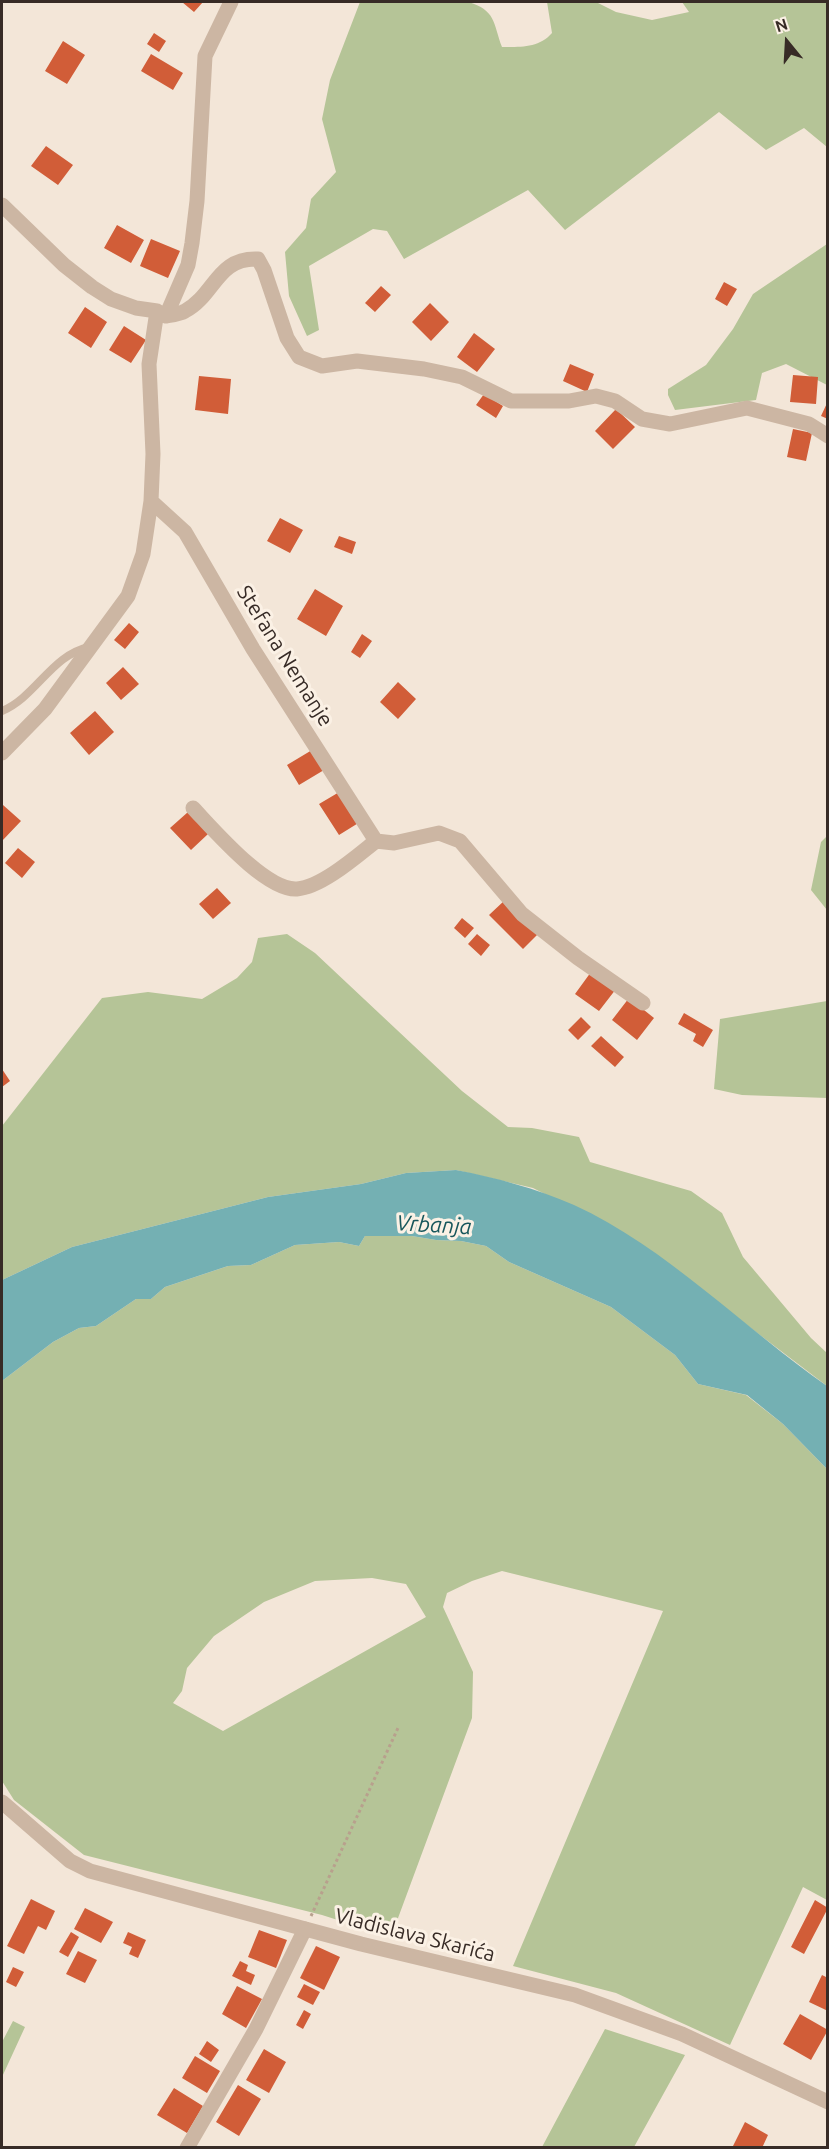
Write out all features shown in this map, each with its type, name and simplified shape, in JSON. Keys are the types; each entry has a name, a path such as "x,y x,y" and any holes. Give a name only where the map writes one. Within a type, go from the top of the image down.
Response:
{"street":[{"path":"2,753 45,709 128,596 143,554 151,501 153,454 149,364 162,313 188,265 197,201 205,56 231,2"},
{"path":"2,204 64,265 92,287 111,299 136,308 162,313 184,311 207,292 230,264 247,259 258,259 264,270 287,339 299,357 322,366 357,361 424,369 462,377 511,401 569,401 596,396 615,401 642,419 670,424 747,408 810,424 828,436"},
{"name":"Stefana Nemanje","path":"151,501 185,532 253,649 376,841"},
{"path":"193,808 244,860 282,887 299,889 340,870 376,841 394,843 439,833 460,841 522,914 578,958 642,1003"},
{"name":"Vladislava Skarića","path":"2,1802 70,1861 90,1871 305,1929 575,1995 682,2034 828,2102"},
{"path":"187,2148 256,2029 305,1929"}],"lane":[{"path":"2,711 14,704 69,655 91,647"}],"path":[{"path":"305,1929 398,1728"}],"green space":[{"path":"360,2 468,2 489,13 502,47 523,47 541,42 552,33 547,2 596,2 616,12 652,20 689,12 682,2 827,2 827,147 804,128 766,150 719,112 565,230 528,190 404,259 387,231 373,229 309,266 319,330 307,336 289,296 285,252 306,228 311,199 336,172 322,119 330,80"},
{"path":"827,244 827,385 786,364 762,373 756,400 675,410 668,395 668,389 706,365 733,329 753,294"},
{"path":"827,836 827,910 811,890 821,842"},
{"path":"287,934 315,953 462,1091 508,1127 532,1128 579,1137 590,1162 691,1191 722,1213 743,1257 811,1338 827,1353 827,1386 635,1240 533,1188 456,1170 406,1173 361,1184 268,1197 72,1247 2,1280 2,1126 102,998 148,992 202,999 237,978 252,962 258,938"},
{"path":"827,1001 827,1098 742,1095 714,1089 720,1019"},
{"path":"365,1236 412,1236 486,1246 509,1262 611,1307 675,1355 698,1384 746,1395 783,1424 827,1469 827,1900 803,1887 730,2045 616,1993 513,1966 663,1611 502,1571 472,1581 447,1593 443,1607 473,1672 472,1718 391,1937 322,1915 84,1855 14,1800 2,1781 2,1381 53,1342 79,1328 96,1326 136,1299 151,1299 165,1287 228,1266 251,1265 295,1245 339,1242 359,1246","holes":["372,1578 406,1584 426,1617 223,1731 173,1703 182,1691 187,1668 214,1636 264,1602 315,1581"]},
{"path":"13,2021 25,2027 2,2077 2,2042"},
{"path":"605,2029 685,2055 634,2147 542,2147"}],"water":[{"name":"Vrbanja","path":"456,1170 545,1193 608,1222 673,1266 827,1386 827,1469 783,1424 747,1395 698,1384 675,1355 611,1307 509,1262 486,1246 461,1241 412,1236 365,1236 359,1246 339,1242 295,1245 251,1265 228,1266 165,1287 151,1299 136,1299 96,1326 79,1328 53,1342 2,1381 2,1280 72,1247 268,1197 361,1184 406,1173"}],"building":[{"path":"182,2 203,2 194,12"},
{"path":"154,33 166,41 159,52 147,44"},
{"path":"63,41 85,55 67,84 45,71"},
{"path":"151,54 183,73 173,90 141,71"},
{"path":"46,146 73,165 58,185 31,166"},
{"path":"117,225 144,240 131,263 104,248"},
{"path":"151,239 180,251 168,278 140,266"},
{"path":"724,282 737,289 727,306 715,299"},
{"path":"381,286 391,295 375,312 365,303"},
{"path":"430,303 449,322 431,341 412,322"},
{"path":"85,307 107,322 91,348 68,333"},
{"path":"124,326 146,340 131,363 109,350"},
{"path":"474,333 495,349 477,372 457,357"},
{"path":"570,364 594,374 587,392 563,381"},
{"path":"793,375 818,377 816,404 790,402"},
{"path":"199,376 231,379 228,414 195,410"},
{"path":"484,394 503,406 496,418 476,405"},
{"path":"828,401 828,419 821,416"},
{"path":"616,409 635,427 613,449 595,431"},
{"path":"793,429 812,433 806,461 787,457"},
{"path":"280,518 303,530 290,553 267,541"},
{"path":"339,536 356,542 352,554 334,547"},
{"path":"315,589 343,606 326,636 297,619"},
{"path":"129,623 139,632 125,649 114,640"},
{"path":"362,634 372,641 360,658 351,652"},
{"path":"123,667 139,684 121,700 106,683"},
{"path":"398,682 416,699 398,719 380,702"},
{"path":"95,711 114,732 89,755 70,733"},
{"path":"312,750 324,770 299,785 287,765"},
{"path":"341,791 360,822 339,835 319,804"},
{"path":"2,806 21,821 2,841"},
{"path":"188,812 208,834 191,850 170,828"},
{"path":"18,848 35,862 22,878 5,863"},
{"path":"217,888 231,903 213,919 199,904"},
{"path":"505,900 539,933 523,949 489,915"},
{"path":"462,918 474,928 465,938 454,928"},
{"path":"477,934 490,945 481,956 468,944"},
{"path":"591,972 616,989 599,1011 575,994"},
{"path":"629,998 654,1018 637,1040 612,1020"},
{"path":"684,1013 713,1030 703,1047 693,1041 696,1034 678,1024"},
{"path":"581,1017 591,1027 578,1040 568,1030"},
{"path":"601,1036 624,1057 615,1067 591,1046"},
{"path":"2,1069 10,1081 2,1087"},
{"path":"31,1899 55,1911 46,1930 38,1926 24,1954 7,1946"},
{"path":"815,1900 828,1908 804,1954 791,1947"},
{"path":"85,1908 113,1922 101,1943 74,1929"},
{"path":"259,1930 287,1940 276,1968 248,1957"},
{"path":"71,1932 79,1937 68,1957 59,1952"},
{"path":"128,1932 146,1940 138,1958 129,1954 132,1947 123,1943"},
{"path":"316,1946 340,1957 324,1990 300,1978"},
{"path":"78,1951 97,1960 85,1983 66,1974"},
{"path":"240,1961 248,1965 246,1971 255,1975 251,1985 232,1976"},
{"path":"13,1967 24,1972 16,1987 6,1982"},
{"path":"822,1975 828,1978 828,2011 809,2002"},
{"path":"304,1984 320,1992 313,2005 297,1997"},
{"path":"237,1986 262,1999 246,2028 222,2014"},
{"path":"304,2010 311,2014 303,2029 296,2025"},
{"path":"800,2014 828,2030 811,2060 783,2044"},
{"path":"207,2041 219,2050 211,2062 199,2054"},
{"path":"264,2049 286,2062 269,2093 246,2080"},
{"path":"195,2056 220,2071 207,2093 182,2078"},
{"path":"238,2085 261,2099 239,2136 216,2122"},
{"path":"174,2088 203,2106 187,2133 157,2115"},
{"path":"745,2122 768,2135 762,2148 732,2148"}]}
